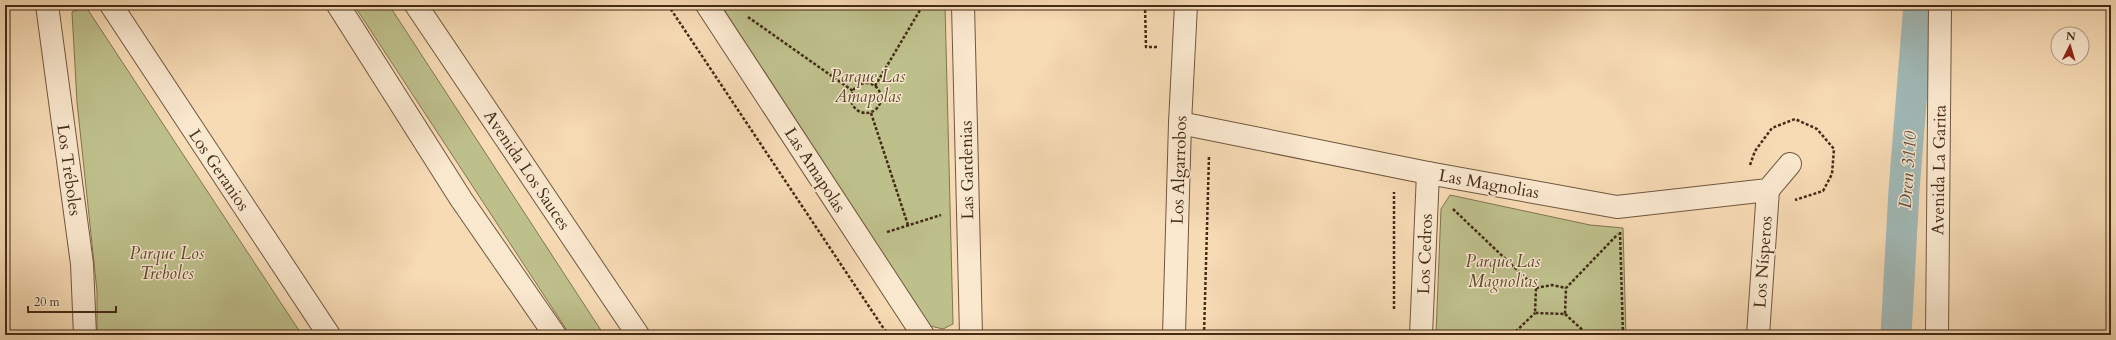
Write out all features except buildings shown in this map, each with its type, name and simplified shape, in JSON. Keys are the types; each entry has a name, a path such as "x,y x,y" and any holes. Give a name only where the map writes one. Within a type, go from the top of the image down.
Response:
{"street":[{"name":"Los Tréboles","path":"48,5 82,264 85,335"},
{"name":"Los Geranios","path":"111,5 329,335"},
{"path":"338,5 461,199 555,335"},
{"name":"Avenida Los Sauces","path":"416,5 638,335"},
{"name":"Las Amapolas","path":"707,5 923,335"},
{"name":"Las Gardenias","path":"963,5 971,335"},
{"name":"Los Algarrobos","path":"1174,335 1180,123 1186,5"},
{"name":"Avenida La Garita","path":"1937,335 1940,5"},
{"name":"Las Magnolias","path":"1180,123 1428,173 1616,207 1768,190"},
{"path":"1768,190 1790,164"},
{"name":"Los Cedros","path":"1421,335 1428,173"},
{"name":"Los Nísperos","path":"1758,335 1768,190"}],"path":[{"path":"668,5 888,335"},
{"path":"874,86 923,5"},
{"path":"1145,5 1146,47 1160,47"},
{"path":"744,15 853,91"},
{"path":"867,83 874,86 880,92 881,100 878,108 871,112 857,110 853,105 851,98 853,91 867,83"},
{"path":"871,112 908,226"},
{"path":"1204,335 1210,150"},
{"path":"1394,192 1394,311"},
{"path":"1448,204 1536,288 1535,313 1512,335"},
{"path":"1565,314 1566,288 1620,232 1623,335"},
{"path":"1536,288 1552,285 1566,288"},
{"path":"1535,313 1565,314 1588,335"}],"green space":[{"path":"354,5 389,5 604,335 570,335"},
{"name":"Parque Las Amapolas","path":"721,5 945,5 953,324 943,329 930,326"},
{"name":"Parque Los Treboles","path":"86,7 302,335 97,335 97,291 77,102 72,12"},
{"name":"Parque Las Magnolias","path":"1450,195 1590,225 1623,228 1626,335 1436,335 1441,209"}],"waterway":[{"name":"Dren 3110","path":"1896,335 1904,190 1919,5"}]}
